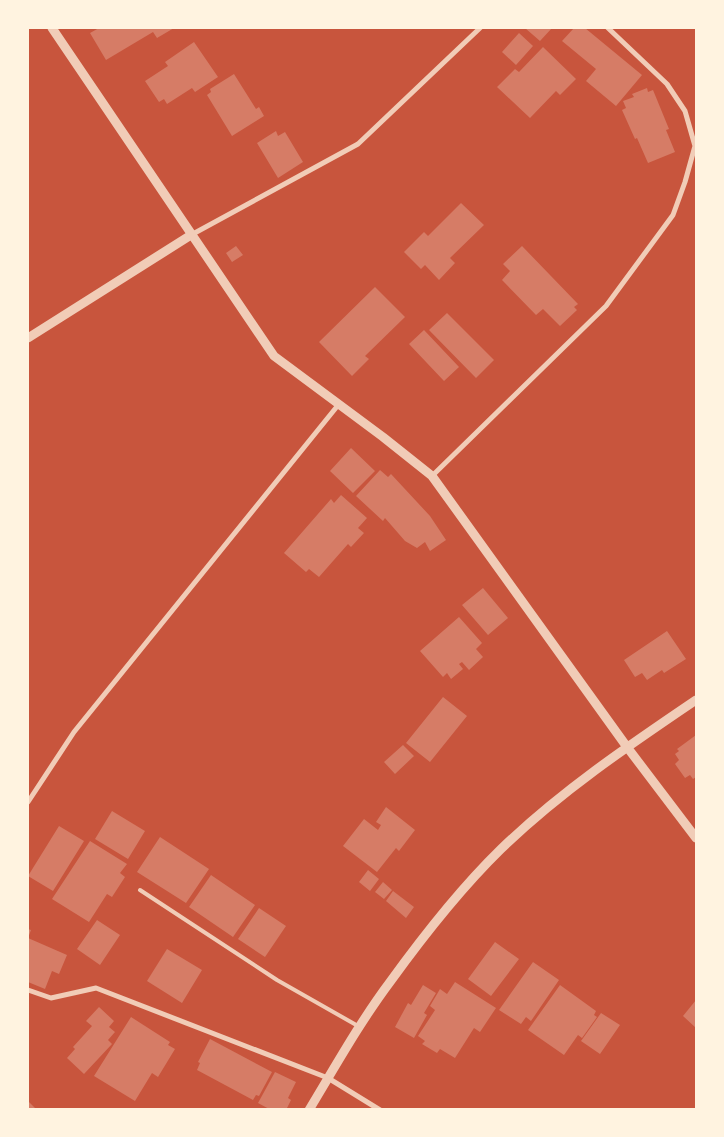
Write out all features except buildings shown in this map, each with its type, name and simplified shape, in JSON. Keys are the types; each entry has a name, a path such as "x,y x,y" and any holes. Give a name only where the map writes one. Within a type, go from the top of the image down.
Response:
{"street":[{"path":"52,28 274,356 432,476 626,747 696,838"},
{"path":"28,338 191,235 358,144 480,28"},
{"path":"432,476 606,306 673,215 696,146 685,111 668,84 608,28"},
{"path":"28,802 74,732 339,404"},
{"path":"309,1110 389,983 452,901 501,849 555,801 626,747 696,700"},
{"path":"28,990 52,998 96,988 328,1078 380,1110"}],"lane":[{"path":"140,890 277,980 360,1028"}]}
